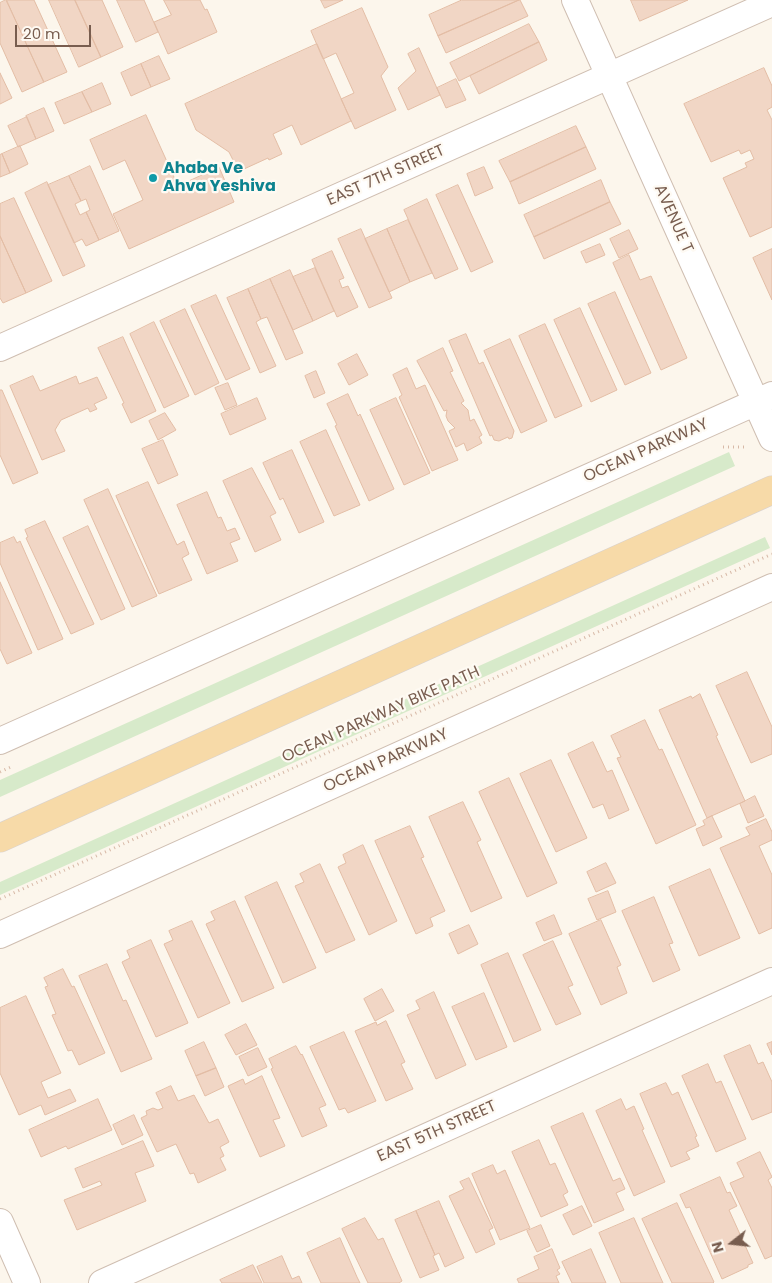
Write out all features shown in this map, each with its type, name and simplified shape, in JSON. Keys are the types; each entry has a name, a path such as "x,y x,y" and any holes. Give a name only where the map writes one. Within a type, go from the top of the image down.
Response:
{"main road":[{"path":"0,838 772,490"}],"street":[{"name":"AVENUE T","path":"575,0 609,76 764,398 772,438"},
{"name":"EAST 7TH STREET","path":"0,348 772,3"},
{"name":"OCEAN PARKWAY","path":"0,741 764,398"},
{"name":"OCEAN PARKWAY","path":"0,935 772,587"},
{"name":"EAST 5TH STREET","path":"102,1283 772,981"},
{"path":"0,1222 27,1283"}],"path":[{"name":"OCEAN PARKWAY BIKE PATH","path":"0,900 772,554"}],"green space":[{"path":"729,452 735,466 0,797 0,780"},
{"path":"765,537 770,548 0,895 0,882"}],"building":[{"path":"6,0 44,82 22,92 0,43 0,3"},
{"path":"7,0 34,0 67,72 44,82"},
{"path":"49,0 75,0 101,57 79,67"},
{"path":"75,0 102,0 123,47 101,57"},
{"path":"117,0 144,0 158,32 136,42"},
{"path":"164,0 200,0 205,10 207,9 217,32 168,54 154,22 171,15"},
{"path":"321,0 343,0 325,8"},
{"path":"462,0 519,0 438,36 429,15"},
{"path":"519,0 528,16 446,53 438,36"},
{"path":"631,0 688,0 640,21"},
{"path":"362,8 388,67 381,76 396,110 355,129 341,99 354,93 336,53 323,59 311,31"},
{"path":"529,24 539,42 459,81 450,63"},
{"path":"539,42 547,60 479,94 470,76"},
{"path":"317,44 351,121 301,145 292,125 273,134 282,154 244,169 240,162 235,164 229,152 196,130 185,104"},
{"path":"419,48 440,95 408,110 398,88 416,71 408,54"},
{"path":"159,56 170,79 151,87 141,64"},
{"path":"141,64 151,87 131,96 121,73"},
{"path":"764,68 772,86 772,107 767,110 772,120 772,227 750,237 723,178 747,167 745,163 754,159 750,150 741,154 739,150 711,162 684,104"},
{"path":"0,73 12,98 0,104"},
{"path":"456,79 466,100 446,108 437,88"},
{"path":"102,83 111,104 92,112 82,92"},
{"path":"82,92 92,112 64,124 55,103"},
{"path":"44,108 54,131 36,139 26,116"},
{"name":"Ahaba Ve Ahva Yeshiva","path":"146,115 178,186 219,167 234,202 129,249 113,214 143,200 125,160 103,170 90,140"},
{"path":"27,117 36,139 18,147 8,126"},
{"path":"576,126 586,147 510,182 499,161"},
{"path":"20,146 28,164 10,173 2,154"},
{"path":"586,147 596,169 519,204 510,182"},
{"path":"2,154 10,173 0,177 0,155"},
{"path":"90,166 119,231 99,240 86,212 90,210 86,199 81,201 69,176"},
{"path":"484,167 493,188 475,196 467,174"},
{"path":"69,176 81,201 75,204 80,215 86,212 99,240 86,246 82,239 74,243 48,185"},
{"path":"601,180 610,202 534,237 524,215"},
{"path":"47,182 85,266 63,276 25,193"},
{"path":"458,185 493,262 471,272 436,195"},
{"path":"14,198 52,281 26,293 0,236 0,204"},
{"path":"427,199 458,269 435,279 404,210"},
{"path":"610,202 621,224 544,259 534,237"},
{"path":"408,220 432,273 410,282 387,229"},
{"path":"361,229 392,298 369,308 338,239"},
{"path":"387,229 410,282 389,292 365,239"},
{"path":"629,230 638,249 619,258 610,239"},
{"path":"0,236 26,293 3,303 0,298"},
{"path":"600,244 605,255 586,263 581,252"},
{"path":"772,249 772,300 753,258"},
{"path":"332,251 344,278 339,280 342,288 348,286 358,307 337,317 312,260"},
{"path":"629,255 640,280 651,276 687,358 661,370 613,263"},
{"path":"315,268 334,311 313,321 293,277"},
{"path":"290,270 313,321 293,330 270,279"},
{"path":"270,279 303,353 286,360 267,317 261,319 248,289"},
{"path":"248,289 261,319 256,322 276,366 260,373 227,298"},
{"path":"615,292 651,373 625,385 588,304"},
{"path":"216,295 250,369 226,380 191,306"},
{"path":"580,308 617,390 591,402 554,320"},
{"path":"185,309 219,383 195,395 160,321"},
{"path":"154,322 189,396 164,408 130,334"},
{"path":"545,324 582,406 555,418 519,336"},
{"path":"466,334 479,364 483,362 514,431 512,438 509,439 508,437 499,441 494,440 492,435 490,436 449,341"},
{"path":"123,337 156,411 131,423 122,404 124,403 98,348"},
{"path":"510,339 547,421 521,433 484,351"},
{"path":"443,348 453,371 450,372 464,401 461,403 468,410 470,421 474,419 482,435 479,437 482,443 467,451 464,443 456,447 449,431 455,428 448,421 446,416 447,410 444,411 417,361"},
{"path":"357,354 368,375 349,385 338,364"},
{"path":"407,368 416,389 425,385 458,460 432,471 399,397 402,395 393,375"},
{"path":"316,371 325,393 314,398 305,376"},
{"path":"33,376 40,391 76,376 79,384 97,377 107,398 94,404 97,409 90,412 88,408 61,420 55,430 65,451 42,460 10,386"},
{"path":"228,383 237,405 225,410 215,388"},
{"path":"0,390 2,390 38,473 13,484 0,455"},
{"path":"348,394 358,416 360,414 394,489 369,501 327,404"},
{"path":"257,398 266,419 230,435 221,414"},
{"path":"396,398 430,473 404,485 370,410"},
{"path":"165,413 176,430 158,440 149,421"},
{"path":"326,430 360,505 334,516 300,442"},
{"path":"163,440 178,475 158,484 142,449"},
{"path":"292,450 324,522 299,533 283,498 280,500 263,463"},
{"path":"252,468 276,513 270,516 281,540 255,552 223,481"},
{"path":"148,482 177,545 184,541 189,554 182,558 192,580 159,594 116,496"},
{"path":"108,489 157,596 132,607 84,500"},
{"path":"207,492 218,518 221,517 227,531 235,528 240,539 230,543 238,561 207,574 177,505"},
{"path":"45,521 94,624 71,634 26,538 28,537 25,530"},
{"path":"88,526 125,609 101,620 63,538"},
{"path":"14,537 17,543 20,541 63,639 38,650 0,563 0,543"},
{"path":"0,582 32,653 7,664 0,649"},
{"path":"747,672 772,727 772,754 751,763 716,686"},
{"path":"700,694 718,735 716,736 745,801 707,818 659,710"},
{"path":"645,720 659,750 662,749 696,825 656,844 617,758 621,757 611,736"},
{"path":"593,742 607,772 612,770 629,810 609,819 603,804 593,808 568,754"},
{"path":"551,760 587,838 556,852 520,774"},
{"path":"509,778 557,883 527,897 479,792"},
{"path":"755,796 764,816 748,823 740,804"},
{"path":"463,802 481,840 477,842 502,898 471,912 429,817"},
{"path":"712,816 722,837 703,846 696,829 705,825 703,821"},
{"path":"766,819 772,832 772,840 759,846 772,875 772,928 759,934 720,848 750,835 746,828"},
{"path":"410,826 424,857 421,858 445,911 430,918 433,926 416,934 375,841"},
{"path":"363,845 397,921 369,935 338,867 346,863 343,855"},
{"path":"606,863 616,883 596,892 587,872"},
{"path":"320,864 355,940 326,953 295,886 304,882 300,874"},
{"path":"710,869 740,938 699,956 669,887"},
{"path":"277,882 316,968 283,983 245,897"},
{"path":"608,891 616,912 597,920 588,899"},
{"path":"654,897 673,943 669,944 680,970 653,982 622,911"},
{"path":"235,901 274,988 242,1002 206,924 215,920 211,912"},
{"path":"554,915 562,934 544,941 536,923"},
{"path":"601,920 621,965 617,967 627,993 601,1005 569,934"},
{"path":"192,921 230,1003 198,1018 164,944 173,940 169,931"},
{"path":"469,925 478,944 458,954 449,934"},
{"path":"151,940 188,1023 156,1037 122,962 130,958 127,951"},
{"path":"553,941 573,985 568,987 581,1014 556,1025 523,955"},
{"path":"508,953 541,1030 514,1042 481,965"},
{"path":"107,964 123,1001 126,1000 152,1059 121,1072 79,976"},
{"path":"63,969 72,987 74,986 105,1053 79,1065 72,1050 68,1051 52,1015 56,1014 45,987 48,986 44,978"},
{"path":"382,989 394,1011 375,1021 364,999"},
{"path":"434,992 466,1065 436,1079 407,1015 420,1009 416,1001"},
{"path":"484,993 507,1047 476,1060 452,1007"},
{"path":"26,996 61,1073 41,1082 48,1098 70,1089 76,1101 45,1115 41,1105 19,1115 0,1073 0,1008"},
{"path":"386,1021 405,1062 401,1064 413,1089 386,1101 355,1031 376,1022 377,1025"},
{"path":"246,1024 257,1045 236,1055 225,1035"},
{"path":"344,1032 376,1101 348,1113 345,1108 339,1110 310,1047"},
{"path":"204,1042 216,1068 196,1076 185,1051"},
{"path":"772,1042 772,1055 767,1044"},
{"path":"750,1045 758,1064 763,1062 772,1082 772,1112 752,1120 724,1056"},
{"path":"296,1046 302,1054 326,1105 319,1108 327,1126 302,1137 271,1069 273,1068 269,1059"},
{"path":"258,1048 267,1067 248,1076 239,1057"},
{"path":"708,1064 716,1083 721,1081 746,1139 716,1152 682,1076"},
{"path":"216,1068 224,1087 205,1096 196,1076"},
{"path":"262,1076 280,1118 273,1120 285,1146 260,1157 228,1086 243,1079 245,1084"},
{"path":"666,1083 672,1095 678,1092 697,1136 695,1137 699,1146 686,1152 690,1159 671,1167 640,1094"},
{"path":"171,1086 178,1101 194,1095 209,1123 218,1119 229,1142 220,1147 224,1156 220,1158 226,1170 198,1183 194,1173 190,1174 176,1144 157,1152 141,1118 147,1115 146,1111 153,1108 158,1110 163,1108 156,1093"},
{"path":"98,1099 112,1130 68,1149 66,1146 41,1157 29,1130"},
{"path":"621,1099 626,1110 634,1106 644,1129 642,1130 665,1182 634,1196 596,1111"},
{"path":"583,1113 613,1181 620,1178 625,1189 616,1193 624,1210 594,1223 551,1127"},
{"path":"134,1115 143,1135 122,1145 113,1125"},
{"path":"539,1140 550,1165 555,1163 568,1192 563,1195 568,1205 541,1217 512,1152"},
{"path":"143,1141 154,1166 135,1173 146,1201 77,1230 64,1200 102,1185 100,1181 83,1188 75,1169"},
{"path":"760,1152 772,1177 768,1180 772,1188 772,1256 765,1259 730,1183 744,1177 737,1163"},
{"path":"493,1165 497,1174 505,1170 530,1228 500,1240 472,1174"},
{"path":"720,1177 727,1193 730,1192 737,1206 729,1210 753,1263 722,1279 690,1207 686,1208 680,1195"},
{"path":"469,1178 493,1228 489,1230 495,1244 476,1253 449,1196 464,1189 460,1182"},
{"path":"439,1201 464,1258 445,1267 439,1253 435,1255 416,1211"},
{"path":"677,1203 713,1283 672,1283 642,1219"},
{"path":"582,1206 592,1226 573,1235 563,1215"},
{"path":"416,1211 435,1255 433,1256 439,1270 420,1278 395,1220"},
{"path":"365,1218 378,1240 383,1238 402,1281 399,1283 368,1283 342,1229"},
{"path":"634,1218 663,1283 621,1283 599,1233"},
{"path":"541,1225 550,1246 537,1252 527,1231"},
{"path":"340,1238 360,1283 321,1283 307,1253"},
{"path":"552,1249 560,1268 557,1270 560,1274 556,1276 559,1283 519,1283 517,1279 539,1269 534,1257"},
{"path":"591,1249 606,1283 572,1283 562,1262"},
{"path":"282,1256 292,1279 299,1276 302,1283 264,1283 257,1267"},
{"path":"253,1265 262,1283 222,1283 220,1280"}],"place":[{"name":"Ahaba Ve Ahva Yeshiva","path":"153,178"}]}
